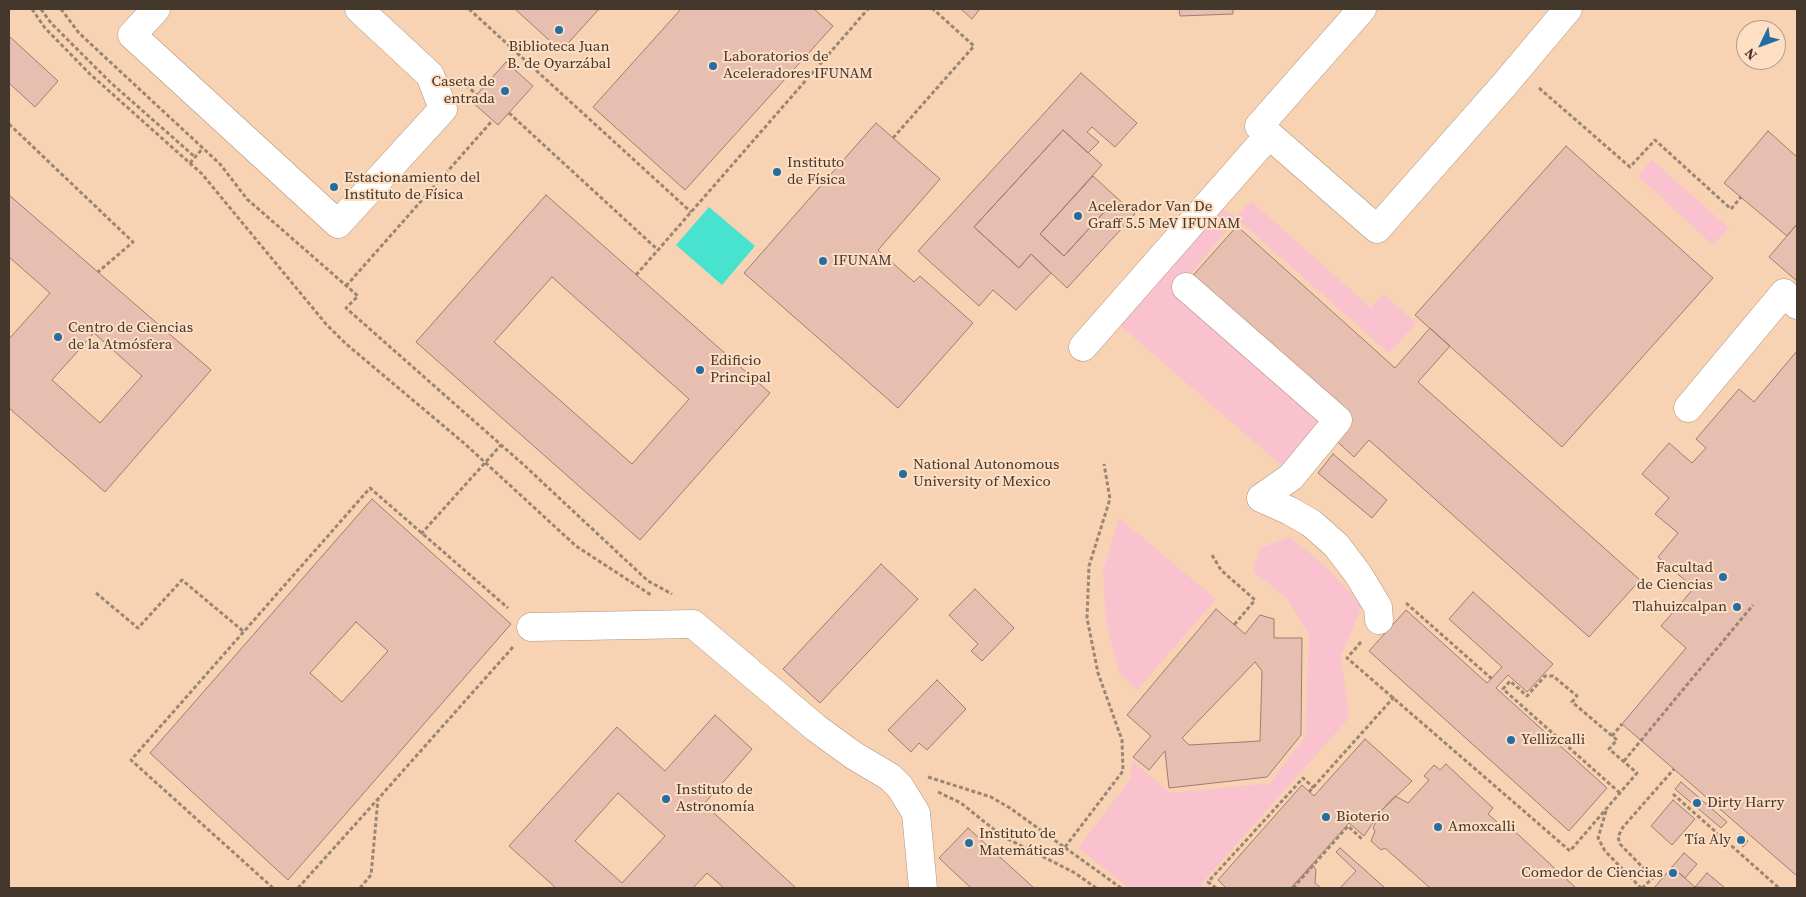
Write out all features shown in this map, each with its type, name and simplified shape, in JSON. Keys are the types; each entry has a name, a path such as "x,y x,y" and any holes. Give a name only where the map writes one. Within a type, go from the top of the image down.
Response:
{"street":[{"path":"156,9 132,35 338,224 443,109 430,74 359,9"},
{"path":"1362,9 1259,126 1377,229 1505,84 1568,9"},
{"path":"1083,347 1269,135"},
{"path":"1186,287 1338,420 1291,477 1261,498 1290,510 1311,523 1336,545 1358,574 1378,614"},
{"path":"1688,408 1784,293 1797,305"},
{"path":"531,627 693,624 816,728 853,755 890,777 900,787 916,813 923,888"}],"path":[{"path":"32,9 45,28 90,74 202,174 326,324 486,462 576,546 654,597"},
{"path":"41,9 51,23 110,82 195,157"},
{"path":"62,9 85,39 220,164 247,199 358,296 346,308 501,445 616,551 661,589"},
{"path":"470,9 691,212"},
{"path":"636,275 868,9"},
{"path":"893,138 974,46 933,9"},
{"path":"1505,84 1541,88 1630,167 1655,140 1731,209 1741,197"},
{"path":"509,113 658,250"},
{"path":"346,286 492,121"},
{"path":"9,124 133,242 98,272"},
{"path":"190,163 203,148"},
{"path":"421,534 501,445"},
{"path":"1065,847 1123,771 1122,740 1098,673 1087,618 1089,566 1110,499 1104,464"},
{"path":"273,888 132,760 370,488 531,627 298,888"},
{"path":"1212,555 1221,570 1255,600 1234,625"},
{"path":"96,593 138,628 182,580 243,631"},
{"path":"1492,679 1400,597 1378,614 1347,658 1570,851 1638,773 1610,749 1617,740 1572,702 1577,696 1558,678 1545,676 1527,696 1510,680 1503,689"},
{"path":"1624,761 1753,605"},
{"path":"1499,685 1620,793"},
{"path":"1310,792 1394,697"},
{"path":"1612,736 1622,724"},
{"path":"1607,809 1598,838 1605,851 1641,888 1653,878 1620,844 1618,836 1623,827 1674,769"},
{"path":"1216,888 1208,882 1303,778 1314,788"},
{"path":"934,790 961,804 1002,836 1075,873 1096,888"},
{"path":"1673,794 1779,888"},
{"path":"360,888 371,875 378,799"},
{"path":"1293,888 1348,826 1363,840"}],"shaded area":[{"name":"National Autonomous University of Mexico","path":"9,9 1797,9 1797,888 9,888"},
{"path":"1652,160 1729,228 1713,245 1638,176"},
{"path":"1251,201 1371,308 1384,294 1416,323 1389,353 1236,218 1179,289 1332,422 1289,472 1121,326 1220,207 1236,217"},
{"path":"1119,518 1216,599 1137,690 1119,672 1106,622 1103,571"},
{"path":"1290,537 1324,565 1362,606 1341,656 1349,718 1201,884 1205,888 1129,888 1078,848 1130,780 1133,761 1170,793 1270,783 1305,737 1309,635 1287,598 1253,572 1260,548"}],"water":[{"path":"709,207 755,246 722,285 676,245"}],"building":[{"name":"Biblioteca Juan B. de Oyarzábal","path":"515,9 599,9 561,51"},
{"name":"Laboratorios de Aceleradores IFUNAM","path":"681,9 814,9 833,26 685,190 593,107"},
{"path":"961,9 980,9 972,19"},
{"path":"1179,9 1233,9 1233,14 1180,16"},
{"path":"9,36 58,81 35,107 9,83"},
{"name":"Caseta de entrada","path":"506,62 533,86 498,125 471,101"},
{"path":"1081,73 1137,123 1115,147 1092,127 1087,132 1099,142 1088,153 1063,130 974,227 1019,268 1031,254 1051,273 1016,310 993,290 979,306 918,251"},
{"name":"IFUNAM","path":"876,123 940,179 878,250 914,282 920,276 973,323 898,408 744,273"},
{"path":"1063,130 1102,165 1040,234 1064,256 1117,198 1135,214 1067,288 1031,254 1019,268 974,227"},
{"path":"1768,131 1797,157 1797,224 1787,236 1724,183"},
{"path":"1566,146 1713,278 1562,447 1415,315"},
{"name":"Acelerador Van De Graff 5.5 MeV IFUNAM","path":"1093,176 1117,198 1064,256 1040,234"},
{"name":"Centro de Ciencias de la Atmósfera","path":"9,195 211,370 105,492 9,408 9,339 50,293 9,257","holes":["94,333 142,376 100,423 52,380"]},
{"name":"Edificio Principal","path":"546,195 770,393 640,540 416,342","holes":["552,277 689,399 632,464 494,342"]},
{"path":"1797,224 1797,281 1769,257"},
{"path":"1237,226 1395,368 1430,328 1450,346 1418,382 1640,580 1589,637 1369,440 1354,457 1328,433 1343,416 1190,279"},
{"name":"Tlahuizcalpan","path":"1797,351 1797,876 1622,724 1686,648 1661,626 1694,588 1658,557 1678,533 1655,514 1669,498 1642,474 1669,443 1692,463 1706,448 1696,439 1739,389 1754,402"},
{"path":"1333,454 1387,500 1372,518 1318,473"},
{"path":"372,499 511,624 288,880 150,753","holes":["356,622 388,651 342,702 310,673"]},
{"path":"881,564 918,599 820,703 783,669"},
{"path":"975,589 1014,628 982,661 971,651 978,644 949,615"},
{"name":"Yellizcalli","path":"1473,592 1553,664 1527,692 1508,675 1496,688 1607,788 1569,831 1369,651 1406,610 1487,683 1502,667 1449,619"},
{"path":"1216,609 1245,634 1260,615 1274,619 1274,638 1302,638 1301,735 1267,777 1169,788 1165,751 1149,770 1133,757 1151,736 1127,715","holes":["1255,662 1262,671 1260,741 1189,745 1182,738"]},
{"path":"937,680 966,709 927,750 919,743 911,752 888,730"},
{"name":"Instituto de Astronomía","path":"715,715 752,749 704,804 796,888 724,888 707,873 693,888 556,888 509,846 617,727 665,771","holes":["618,793 665,836 622,883 575,841"]},
{"name":"Bioterio","path":"1365,739 1412,781 1381,811 1364,836 1349,823 1291,888 1226,888 1218,880 1302,785 1314,796"},
{"name":"Amoxcalli","path":"1446,764 1493,808 1488,814 1505,829 1509,826 1576,888 1430,888 1385,848 1381,850 1371,841 1375,831 1373,828 1381,811 1395,796 1408,803 1429,780 1424,776 1434,765 1440,770"},
{"path":"1681,782 1727,822 1721,828 1675,789"},
{"path":"1673,800 1695,819 1672,845 1651,826"},
{"name":"Instituto de Matemáticas","path":"968,828 1034,888 971,888 939,858"},
{"name":"Tía Aly","path":"1740,834 1748,841 1743,847 1735,839"},
{"path":"1340,848 1385,888 1340,888 1356,871 1336,852"},
{"path":"1684,853 1697,864 1685,878 1672,867"},
{"path":"1313,865 1316,870 1315,883 1321,888 1291,888"},
{"name":"Comedor de Ciencias","path":"1672,867 1685,878 1696,888 1654,888"},
{"path":"1707,873 1725,888 1695,887"}],"place":[{"name":"Biblioteca Juan B. de Oyarzábal","path":"559,30"},
{"name":"Laboratorios de Aceleradores IFUNAM","path":"713,66"},
{"name":"Caseta de entrada","path":"505,91"},
{"name":"Instituto de Física","path":"777,172"},
{"name":"Estacionamiento del Instituto de Física","path":"334,187"},
{"name":"Acelerador Van De Graff 5.5 MeV IFUNAM","path":"1078,216"},
{"name":"IFUNAM","path":"823,261"},
{"name":"Centro de Ciencias de la Atmósfera","path":"58,337"},
{"name":"Edificio Principal","path":"700,370"},
{"name":"National Autonomous University of Mexico","path":"903,474"},
{"name":"Facultad de Ciencias","path":"1723,577"},
{"name":"Tlahuizcalpan","path":"1737,607"},
{"name":"Yellizcalli","path":"1511,740"},
{"name":"Instituto de Astronomía","path":"666,799"},
{"name":"Dirty Harry","path":"1697,803"},
{"name":"Bioterio","path":"1326,817"},
{"name":"Amoxcalli","path":"1438,827"},
{"name":"Tía Aly","path":"1741,840"},
{"name":"Instituto de Matemáticas","path":"969,843"},
{"name":"Comedor de Ciencias","path":"1673,873"}]}
